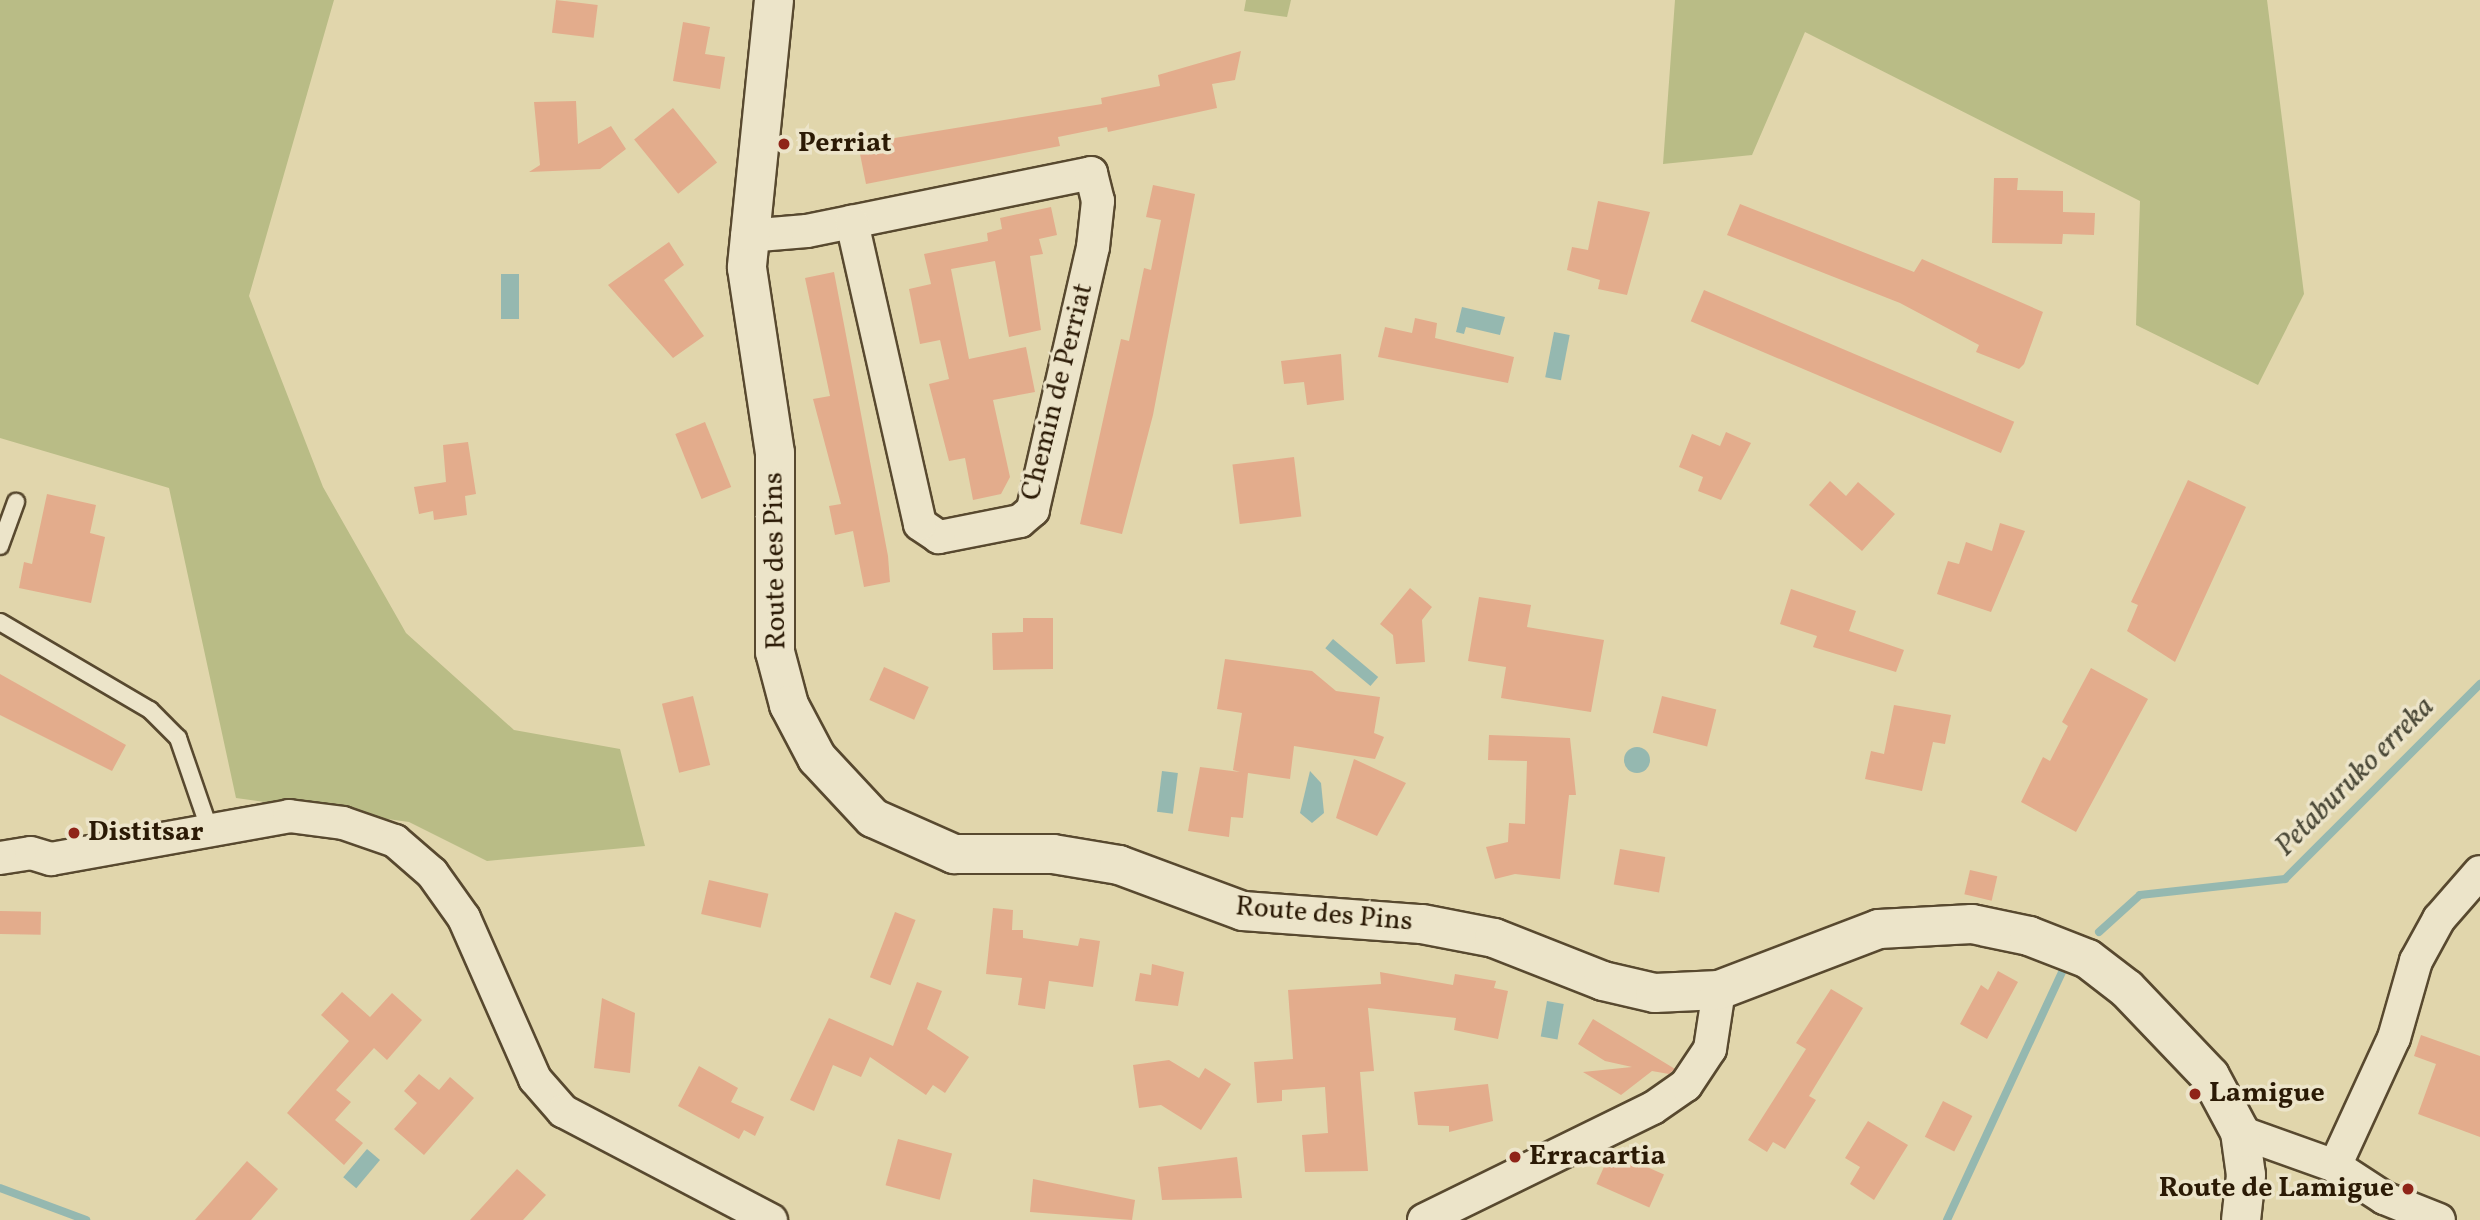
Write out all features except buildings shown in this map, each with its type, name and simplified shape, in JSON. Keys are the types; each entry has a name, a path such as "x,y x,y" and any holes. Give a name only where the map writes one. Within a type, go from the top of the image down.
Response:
{"street":[{"name":"Route des Pins","path":"774,0 747,236 752,317 775,453 775,652 789,705 817,758 873,818 954,854 1053,854 1119,865 1243,911 1422,923 1494,938 1603,981 1655,993 1719,990 1879,929 1972,924 2029,936 2088,960 2127,989 2210,1076 2240,1132"},
{"name":"Chemin de Perriat","path":"747,236 852,222 1091,173 1098,201 1093,247 1033,510 1020,521 939,537 920,524 852,222"},
{"path":"0,858 31,853 51,859 289,816 344,822 395,841 432,873 464,918 535,1079 563,1111 771,1220"},
{"path":"2335,1166 2394,1038 2416,961 2439,919 2480,872"},
{"path":"1424,1220 1653,1108 1686,1085 1710,1049 1719,990"},
{"path":"2241,1220 2246,1175 2240,1132 2335,1166 2384,1198 2439,1220"}],"lane":[{"path":"0,546 16,502"},
{"path":"0,622 150,710 178,738 210,831"}],"green space":[{"path":"0,0 334,0 249,296 323,487 406,633 514,730 620,749 645,846 487,861 409,822 236,798 169,488 0,438"},
{"path":"1246,0 1291,0 1287,17 1244,11"},
{"path":"1675,0 2267,0 2304,294 2258,385 2136,325 2140,201 1805,32 1752,155 1663,164"}],"water":[{"path":"501,274 519,274 519,319 501,319"},
{"path":"1462,307 1505,317 1500,335 1466,327 1464,334 1456,332"},
{"path":"1554,332 1570,335 1561,380 1545,377"},
{"path":"1333,639 1378,677 1370,686 1325,648"},
{"path":"1637,747 1646,751 1650,760 1646,769 1637,773 1628,769 1624,760 1628,751"},
{"path":"1162,771 1178,773 1173,814 1157,812"},
{"path":"1310,771 1321,783 1324,813 1312,823 1300,813"},
{"path":"1547,1001 1564,1004 1557,1039 1541,1036"},
{"path":"367,1149 380,1160 356,1188 343,1177"}],"waterway":[{"name":"Petaburuko erreka","path":"2099,932 2140,895 2285,879 2480,684"},
{"name":"Petaburuko erreka","path":"1947,1220 2063,970"},
{"path":"0,1188 86,1220"}],"place":[{"name":"Perriat","path":"784,144"},
{"name":"Distitsar","path":"74,833"},
{"name":"Lamigue","path":"2195,1094"},
{"name":"Erracartia","path":"1515,1157"},
{"name":"Route de Lamigue","path":"2408,1189"}]}
